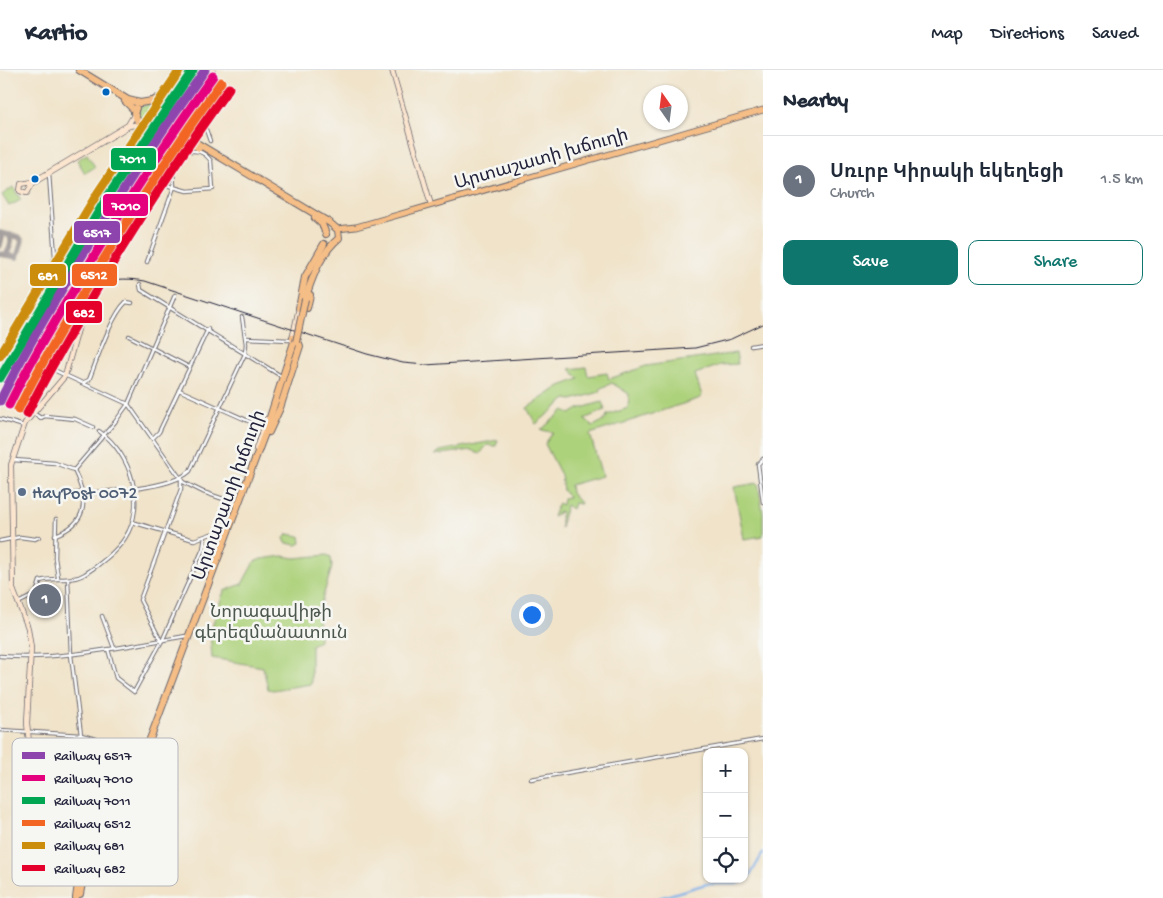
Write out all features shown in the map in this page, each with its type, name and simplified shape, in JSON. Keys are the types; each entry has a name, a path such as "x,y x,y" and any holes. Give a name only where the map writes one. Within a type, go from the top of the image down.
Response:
{"highway":[{"path":"74,70 129,104 139,124 161,143 176,148 197,146 313,217 322,224 329,240 337,240 340,233 336,228 216,155 189,136"},
{"path":"79,70 128,100 140,103 152,102 169,113 187,128 189,136 184,146"},
{"path":"134,113 140,103"},
{"path":"326,235 329,228 336,228"},
{"name":"Արտաշատի խճուղի","path":"304,299 326,235"},
{"name":"Արտաշատի խճուղի","path":"153,738 267,435 304,299 313,274 325,251 337,240"},
{"path":"324,244 305,277 299,308 307,308 325,251"},
{"name":"Արտաշատի խճուղի","path":"151,738 265,433 293,340"}],"main road":[{"path":"152,102 160,96 179,70"},
{"path":"169,113 165,106 165,97 184,70"},
{"name":"Արտաշատի խճուղի","path":"336,228 356,227 763,110"},
{"name":"Արտաշատի խճուղի","path":"337,240 356,227"}],"street":[{"path":"30,738 28,731 31,658 28,628 13,589 10,484 12,460 24,426 65,376 90,286 126,194 136,176 214,70"},
{"path":"392,70 431,205"},
{"path":"203,84 202,118 210,141"},
{"path":"28,186 130,123 134,113"},
{"path":"48,173 131,124 139,124"},
{"path":"136,176 187,191 213,190 211,161 208,158 191,150 171,153 161,143"},
{"path":"148,262 174,187 173,167"},
{"path":"0,372 40,293 48,269 55,257 48,173"},
{"path":"140,284 142,290 208,329 281,376"},
{"path":"74,470 128,404 175,295"},
{"path":"82,383 89,380 92,368 119,312 126,302 132,304"},
{"path":"27,369 65,305 83,312"},
{"path":"246,338 293,340 299,308"},
{"path":"75,493 158,484 180,478 190,471 245,354 246,338 242,317"},
{"path":"153,438 159,432 208,329"},
{"path":"129,336 189,367"},
{"name":"Արտաշատի խճուղի","path":"148,738 236,503 293,340"},
{"path":"751,346 763,344"},
{"path":"32,360 128,404 180,478 189,486 236,503"},
{"path":"179,390 263,428"},
{"path":"33,413 41,418 75,420 93,427"},
{"path":"0,419 24,426"},
{"path":"18,603 36,594 40,581 58,577 68,579 84,575 100,563 124,540 132,522 134,487 128,466 112,442 99,431"},
{"path":"763,459 758,464 763,502"},
{"path":"12,460 55,462 74,470 84,502 80,521 69,530 55,535"},
{"path":"162,639 140,600 181,489 180,478"},
{"path":"56,519 55,535 58,577"},
{"path":"132,522 194,540 224,533"},
{"path":"108,649 116,678 134,692 162,639 203,549 205,536"},
{"path":"0,541 20,537 36,539 39,537"},
{"path":"68,579 71,655 81,738"},
{"path":"102,616 114,648"},
{"path":"0,656 31,658 71,655 186,636"},
{"path":"0,730 81,735 93,738"},
{"path":"530,779 763,739"}],"green space":[{"path":"148,104 168,116 156,133 140,122 137,114 140,107"},
{"path":"177,122 182,126 187,135 184,142 178,145 165,139"},
{"path":"87,154 95,167 85,173 77,160"},
{"path":"13,187 21,200 9,206 2,195"},
{"path":"736,353 738,364 721,365 695,374 702,396 698,399 590,434 602,476 570,485 571,493 581,504 574,503 572,509 566,505 561,528 561,511 553,517 558,503 562,505 563,498 569,497 563,491 561,475 545,444 553,432 541,430 564,410 570,414 578,409 602,402 605,410 584,419 593,426 605,420 607,415 628,408 629,394 612,383 601,388 600,392 572,400 566,399 536,424 527,408 560,386 579,379 570,369 586,367 588,376 607,373 609,379 646,366"},
{"path":"498,440 496,446 487,445 480,454 472,450 434,455 440,451"},
{"path":"758,483 763,513 763,536 744,539 734,487"},
{"path":"288,534 300,536 301,543 297,545 286,543 284,538"},
{"name":"Նորագավիթի գերեզմանատուն","path":"327,555 331,557 332,567 318,613 319,641 311,645 311,684 273,690 268,689 263,667 212,658 210,632 224,591 242,584 254,562 261,559 283,556 295,558"}],"waterway":[{"path":"659,898 706,884 737,884 751,874 763,853"}],"taxiway":[{"path":"0,233 19,237 22,241 17,257 0,254"},
{"path":"0,233 2,237 0,246"},
{"path":"4,255 10,246 11,240 9,235"}],"railway":[{"path":"0,404 37,334 53,314 71,297 92,285 116,279 145,281 367,354 403,363 425,365 695,348 731,339 763,324"}],"rail line":[{"name":"681","path":"0,356 97,194 180,70"},
{"name":"7011","path":"0,378 106,199 193,70"},
{"name":"6517","path":"0,401 32,340 100,227 151,148 205,70"},
{"name":"7010","path":"9,405 58,315 109,232 159,153 213,76"},
{"name":"6512","path":"18,410 50,349 85,290 168,158 221,82"},
{"name":"682","path":"27,414 59,353 126,242 176,164 229,88"}],"place":[{"name":"HayPost 0072","path":"22,492"},
{"name":"Սռւրբ Կիրակի եկեղեցի","path":"45,600"}]}
